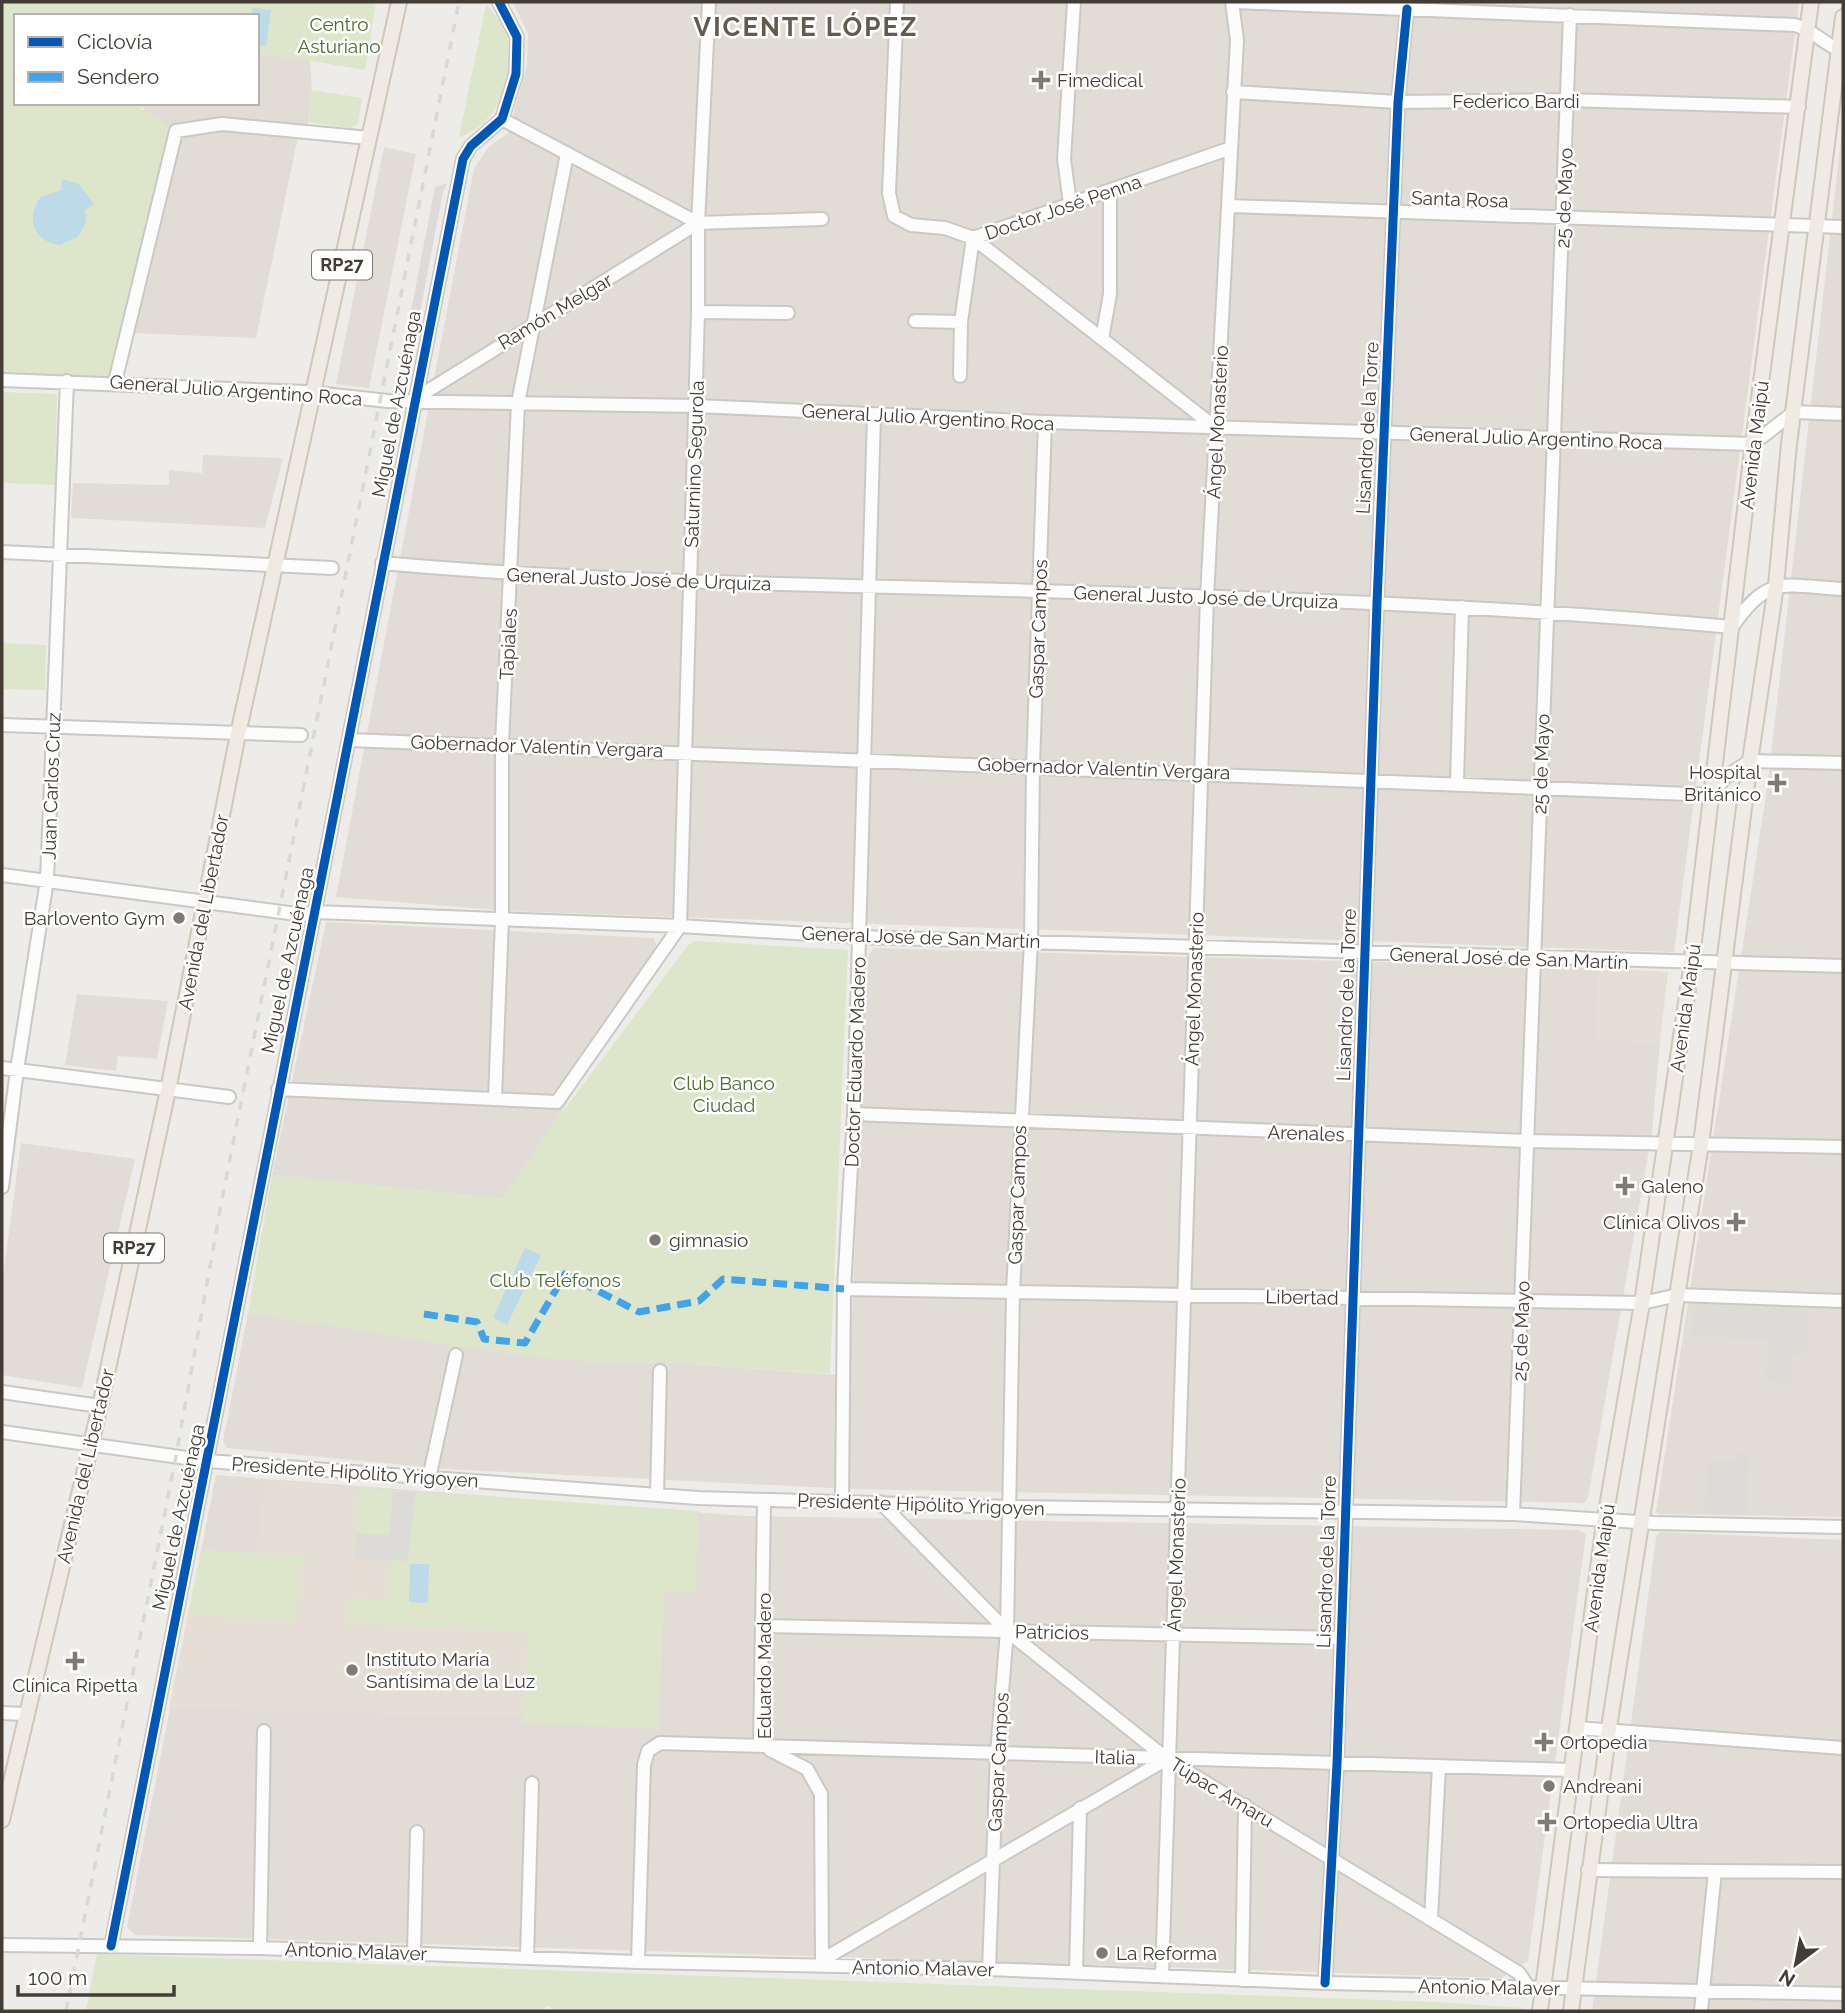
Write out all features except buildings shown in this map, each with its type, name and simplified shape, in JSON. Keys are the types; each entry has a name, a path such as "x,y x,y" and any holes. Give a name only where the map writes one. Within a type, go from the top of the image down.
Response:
{"main road":[{"name":"Avenida del Libertador","path":"2,1821 25,1714 100,1406 168,1090 238,734 399,2"},
{"name":"Avenida Maipú","path":"1540,2011 1536,1988 1571,1770 1605,1518 1642,1303 1691,963 1753,444 1784,225 1811,2"},
{"name":"Avenida Maipú","path":"1571,2011 1588,1870 1640,1522 1701,1143 1750,761 1776,586 1794,412 1841,51 1843,17"}],"street":[{"path":"499,2 517,37 519,53 513,85 502,119 698,223 822,219"},
{"name":"Saturnino Segurola","path":"680,926 696,406 698,223 709,2"},
{"name":"Doctor José Penna","path":"897,2 888,193 894,216 911,225 945,228 973,238 1231,148"},
{"path":"1070,204 1063,159 1074,2"},
{"path":"1233,2 1407,9 1437,6 1795,25 1807,29 1826,45 1841,51"},
{"name":"Ángel Monasterio","path":"1162,1976 1207,597 1230,206 1237,29 1233,2"},
{"name":"Lisandro de la Torre","path":"1325,1983 1337,1764 1384,433 1398,102 1407,9"},
{"name":"25 de Mayo","path":"1513,1514 1570,15"},
{"name":"Federico Bardi","path":"1233,92 1398,102 1567,100 1799,107"},
{"name":"Miguel de Azcuénaga","path":"111,1946 170,1640 208,1461 278,1089 350,740 413,400 463,159 471,146 502,119"},
{"path":"115,382 176,131 222,124 369,138"},
{"name":"Tapiales","path":"495,1098 502,919 502,744 519,403 567,154"},
{"path":"1102,339 1111,294 1110,190"},
{"name":"Santa Rosa","path":"1230,206 1564,220 1843,227"},
{"name":"Ramón Melgar","path":"413,400 698,223"},
{"path":"960,376 961,322 973,238 1217,428"},
{"path":"698,312 788,313"},
{"path":"915,321 961,322"},
{"name":"General Julio Argentino Roca","path":"2,380 115,382 315,393 388,401 696,406 1045,422 1555,440 1753,444"},
{"name":"Juan Carlos Cruz","path":"2,1187 17,1070 47,880 67,381"},
{"path":"1753,444 1794,412 1843,414"},
{"name":"Doctor Eduardo Madero","path":"842,1501 844,1289 854,1114 862,759 874,414"},
{"name":"Gaspar Campos","path":"989,1969 997,1753 1007,1631 1013,1292 1031,941 1033,765 1045,422"},
{"path":"2,552 332,568"},
{"name":"General Justo José de Urquiza","path":"382,563 511,575 690,583 1039,591 1547,610 1732,627"},
{"path":"1732,627 1758,594 1776,586 1843,589"},
{"path":"1457,782 1462,607"},
{"path":"2,724 301,735"},
{"name":"Gobernador Valentín Vergara","path":"350,740 1457,782 1713,795"},
{"path":"1713,795 1724,778 1750,761 1843,763"},
{"name":"General José de San Martín","path":"2,875 304,915 316,912 680,926 859,937 1843,967"},
{"path":"278,1089 557,1102 680,926"},
{"path":"2,1068 229,1097"},
{"name":"Arenales","path":"854,1114 1527,1141 1843,1147"},
{"name":"Libertad","path":"844,1289 1642,1303 1678,1295 1843,1301"},
{"path":"429,1478 456,1355"},
{"path":"657,1495 660,1371"},
{"path":"2,1392 100,1406"},
{"name":"Presidente Hipólito Yrigoyen","path":"2,1432 208,1461 657,1495 1009,1507 1513,1514 1640,1522 1843,1527"},
{"name":"Eduardo Madero","path":"764,1500 760,1746 798,1761 814,1777 821,1794 822,1963"},
{"name":"Túpac Amaru","path":"880,1502 1007,1631 1167,1759 1519,1973 1536,1988"},
{"name":"Patricios","path":"763,1626 1341,1638"},
{"path":"2,1713 25,1714"},
{"path":"1577,1728 1843,1748"},
{"path":"260,1948 264,1731"},
{"name":"Italia","path":"638,1962 644,1765 648,1751 660,1743 1571,1770"},
{"path":"822,1963 1080,1808 1167,1759"},
{"path":"1431,1919 1439,1766"},
{"path":"527,1957 532,1783"},
{"path":"1242,1980 1245,1805"},
{"path":"1076,1972 1080,1808"},
{"path":"414,1952 417,1832"},
{"path":"1588,1870 1843,1872"},
{"path":"1701,2011 1716,1871"},
{"name":"Antonio Malaver","path":"2,1945 414,1952 638,1962 822,1963 1325,1983 1843,1994"}],"shaded area":[{"path":"513,2 1799,2 1674,952 509,911 336,897 474,168 489,147 508,133 527,65 528,34"},
{"path":"270,54 310,61 312,90 308,125 299,132 256,338 126,333 144,108 137,105 259,105 259,55"},
{"path":"1843,121 1843,1517 1659,1514 1656,1512 1768,781"},
{"path":"384,147 416,154 369,388 336,384"},
{"path":"447,183 443,192 410,365 402,357 435,187"},
{"path":"203,455 283,458 265,528 71,518 73,483 169,485 169,470 202,473"},
{"path":"326,922 654,938 657,947 560,1115 503,1199 272,1175"},
{"path":"874,948 1599,968 1598,1040 1660,1042 1652,1132 1588,1498 1584,1503 852,1489 445,1469 227,1448 223,1441 248,1313 442,1343 608,1363 666,1362 849,1376 868,956"},
{"path":"1599,968 1668,972 1660,1042 1597,1041"},
{"path":"77,994 168,1001 157,1059 118,1056 116,1071 65,1065"},
{"path":"21,1143 135,1159 82,1388 2,1375 2,1284"},
{"path":"1701,1305 1807,1309 1807,1354 1792,1354 1791,1383 1766,1382 1767,1340 1690,1336 1695,1311"},
{"path":"1738,1452 1749,1452 1748,1514 1705,1514 1707,1462 1737,1462"},
{"path":"216,1475 745,1516 1578,1530 1586,1534 1528,1961 1502,1978 135,1935 127,1927"},
{"name":"Instituto María Santísima de la Luz","path":"265,1480 359,1488 354,1559 390,1560 388,1624 528,1632 525,1718 169,1708 201,1550 255,1555"},
{"path":"393,1491 416,1492 407,1561 354,1559 356,1534 389,1535"},
{"path":"1660,1532 1843,1540 1843,2011 1592,2011 1656,1538"}],"green space":[{"name":"Centro Asturiano","path":"2,2 376,2 365,70 270,54 259,55 259,14 14,14 14,105 138,105 176,131 115,382 2,379"},
{"path":"486,4 499,20 509,40 512,69 502,98 494,111 483,123 459,137"},
{"path":"312,90 362,98 358,124 350,128 309,122"},
{"path":"2,392 57,394 55,485 2,483"},
{"path":"2,643 46,645 45,690 2,689"},
{"path":"694,941 848,950 830,1374 666,1362 608,1363 519,1356 248,1313 272,1175 503,1199 560,1115 688,945"},
{"path":"359,1488 698,1511 696,1593 664,1592 659,1729 524,1723 528,1632 347,1623 351,1599 389,1600 390,1560 354,1559"},
{"path":"201,1550 303,1556 294,1621 188,1615"},
{"path":"97,1954 1437,2002 1523,2008 1522,2011 554,2011 548,2005 541,2011 86,2011"}],"water":[{"path":"252,8 271,10 266,46 259,45 259,14 252,14"},
{"path":"62,179 79,184 94,204 85,210 86,222 78,237 60,245 51,243 38,234 33,214 40,198 61,190"},
{"path":"525,1248 541,1255 507,1325 493,1318"},
{"path":"410,1564 429,1564 428,1603 409,1602"}],"railway":[{"path":"66,2011 176,1456 223,1194 459,2"}],"marked path":[{"path":"424,1314 477,1322 484,1339 525,1343 565,1274 639,1312 699,1301 723,1279 844,1289"}],"cycle path":[{"path":"111,1946 463,159 471,146 502,119 516,74 517,37 499,2"},
{"path":"1325,1983 1337,1764 1377,603 1398,102 1407,9"}],"place":[{"name":"Fimedical","path":"1041,80"},
{"name":"Hospital Británico","path":"1777,783"},
{"name":"Barlovento Gym","path":"179,918"},
{"name":"Galeno","path":"1625,1186"},
{"name":"Clínica Olivos","path":"1736,1222"},
{"name":"gimnasio","path":"655,1240"},
{"name":"Clínica Ripetta","path":"75,1661"},
{"name":"Instituto María Santísima de la Luz","path":"352,1670"},
{"name":"Ortopedia","path":"1544,1742"},
{"name":"Andreani","path":"1549,1786"},
{"name":"Ortopedia Ultra","path":"1547,1822"},
{"name":"La Reforma","path":"1102,1953"}],"district":[{"name":"VICENTE LÓPEZ","path":"806,27"}],"park label":[{"name":"Club Banco Ciudad","path":"724,1094"},
{"name":"Club Teléfonos","path":"555,1280"}]}
